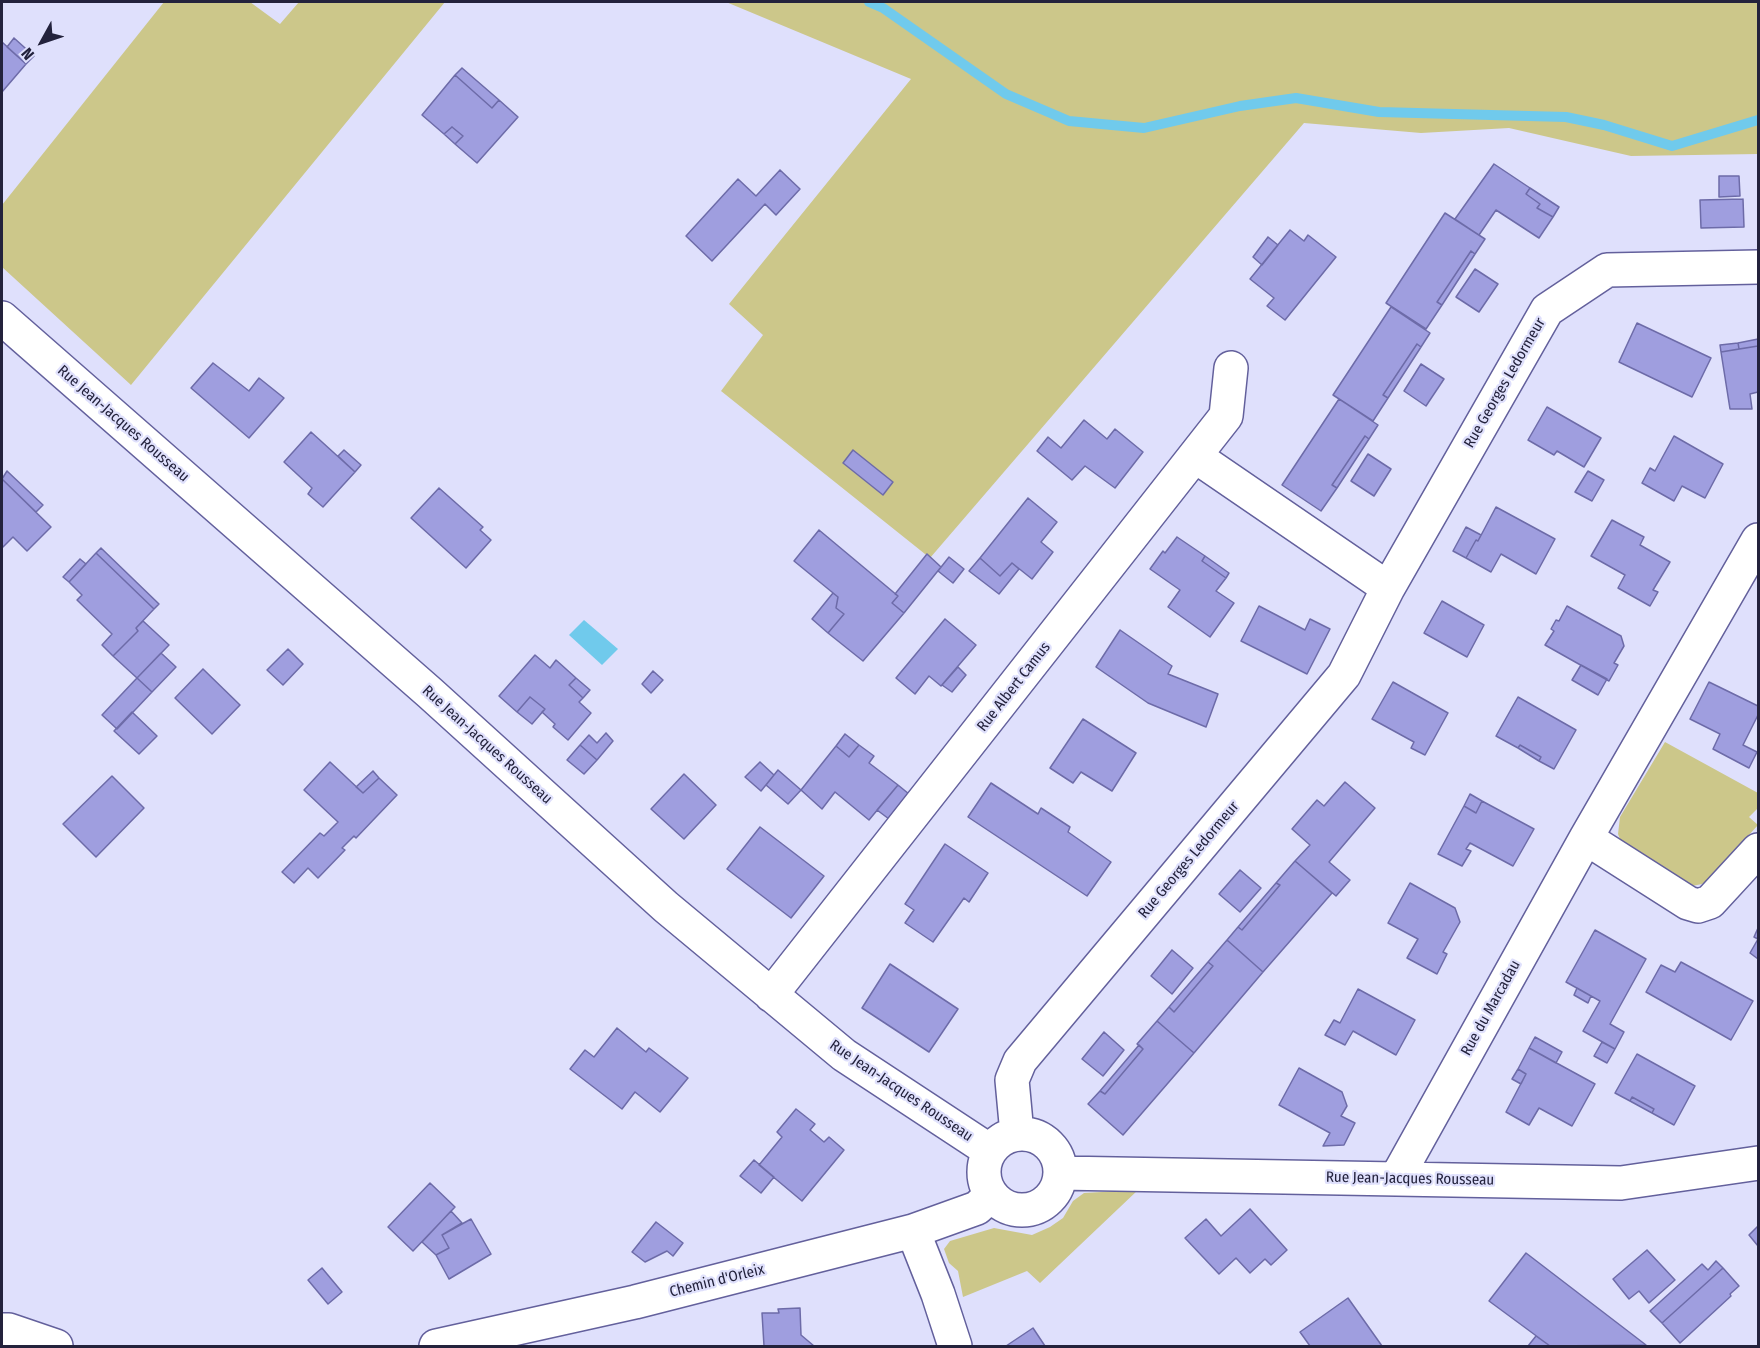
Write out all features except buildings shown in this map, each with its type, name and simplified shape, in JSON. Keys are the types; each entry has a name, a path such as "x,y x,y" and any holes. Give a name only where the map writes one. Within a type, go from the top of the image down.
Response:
{"street":[{"name":"Rue Georges Ledormeur","path":"1017,1134 1012,1080 1020,1061 1344,675 1388,588 1546,310 1607,270 1758,267"},
{"name":"Rue Jean-Jacques Rousseau","path":"2,318 430,693 666,907 844,1055 990,1151"},
{"name":"Rue Albert Camus","path":"771,995 1226,417 1231,368"},
{"path":"1195,456 1388,588"},
{"name":"Rue du Marcadau","path":"1396,1179 1586,838 1758,540"},
{"path":"1586,838 1688,903 1698,906 1710,902 1758,850"},
{"path":"1017,1134 1030,1135 1042,1140 1052,1149 1058,1160 1060,1173 1058,1184 1044,1203 1034,1209 1022,1211 1000,1204 992,1196 983,1174 990,1151 1006,1137 1017,1134"},
{"name":"Rue Jean-Jacques Rousseau","path":"1060,1173 1621,1183 1758,1163"},
{"name":"Chemin d'Orleix","path":"436,1347 635,1302 913,1232 977,1208 992,1196"},
{"path":"913,1232 938,1294 955,1347"},
{"path":"2,1330 9,1330 56,1347"}],"shaded area":[{"path":"164,2 250,2 280,24 299,2 445,2 131,385 2,267 2,205"},
{"path":"726,2 1758,2 1758,154 1631,156 1509,128 1421,133 1304,123 930,558 721,391 763,335 729,304 911,79"},
{"path":"1665,742 1758,793 1758,808 1749,817 1758,825 1702,884 1692,886 1621,842 1618,834 1620,817"},
{"path":"1138,1190 1040,1283 1027,1271 963,1297 958,1271 949,1263 944,1249 950,1241 994,1228 1032,1235 1063,1218 1073,1201 1084,1193"}],"water":[{"path":"584,620 618,649 602,665 569,635"}],"waterway":[{"path":"869,2 883,8 1006,94 1069,121 1144,128 1240,106 1296,98 1379,112 1566,117 1604,125 1672,146 1758,120"}]}
